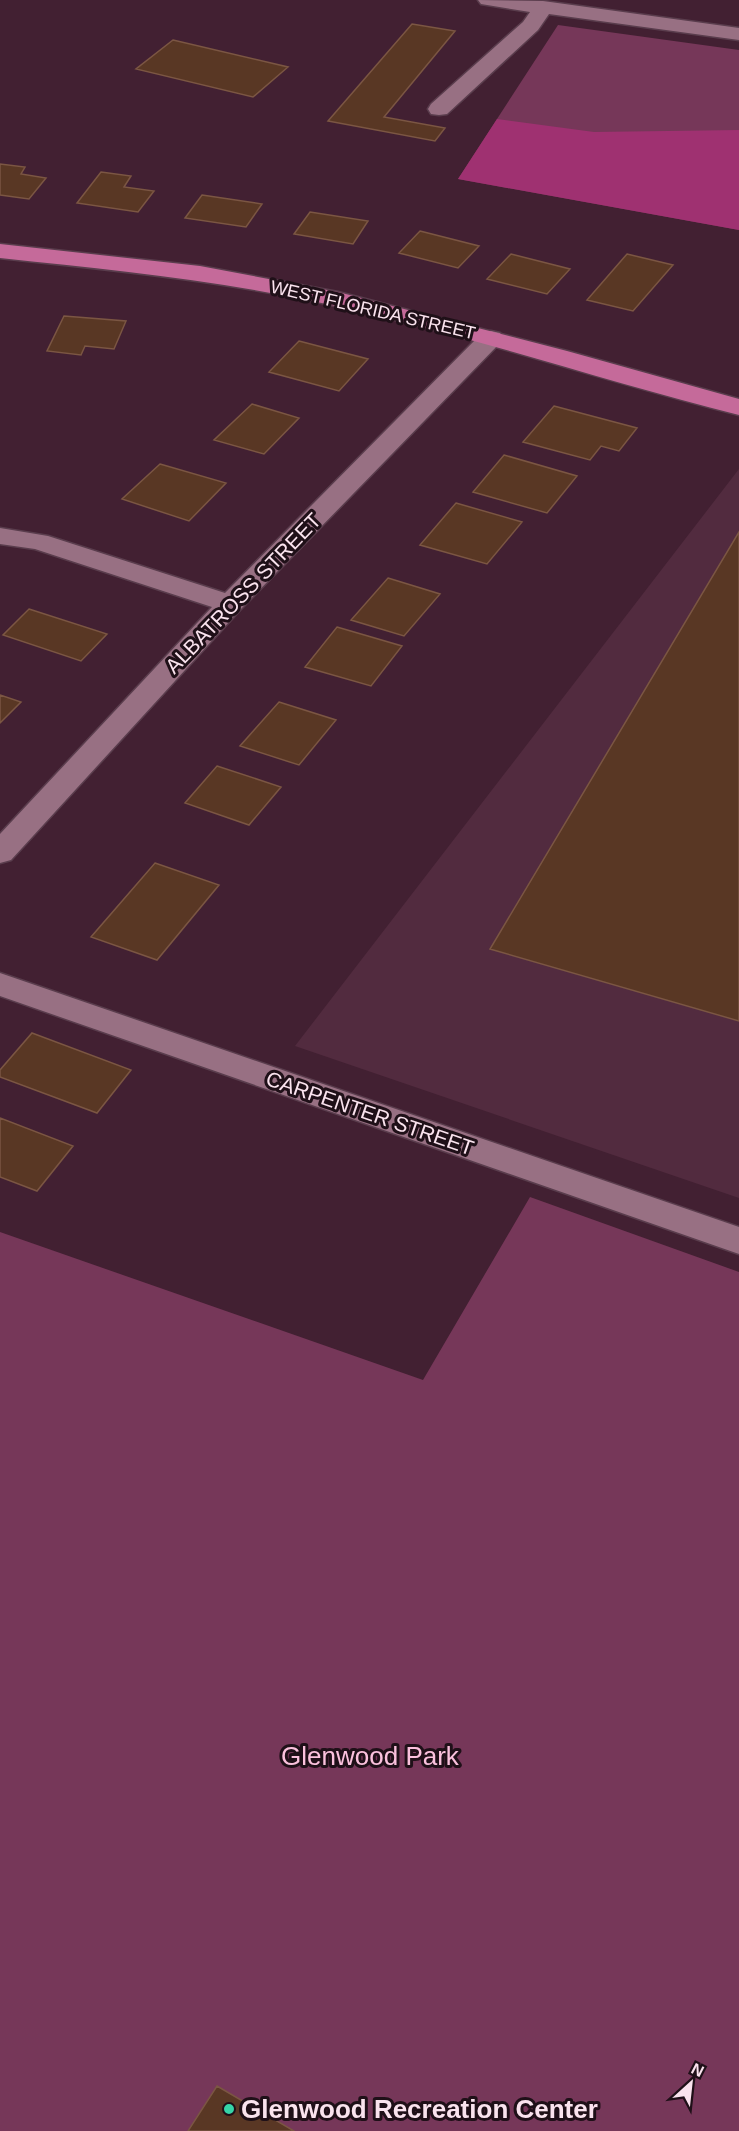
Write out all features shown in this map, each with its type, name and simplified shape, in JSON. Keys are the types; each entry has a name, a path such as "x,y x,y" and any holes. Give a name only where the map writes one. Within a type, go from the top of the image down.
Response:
{"main road":[{"name":"WEST FLORIDA STREET","path":"0,251 138,265 244,280 338,299 491,338 739,407"}],"street":[{"path":"488,0 739,34"},
{"path":"439,109 531,26 543,8"},
{"name":"ALBATROSS STREET","path":"0,853 230,604 491,338"},
{"path":"0,536 39,542 230,604"},
{"name":"CARPENTER STREET","path":"0,984 739,1240"}],"shaded area":[{"path":"497,119 594,132 739,130 739,230 458,179"},
{"path":"739,469 739,1198 295,1046"}],"green space":[{"path":"558,25 739,50 739,230 458,179"},
{"name":"Glenwood Park","path":"530,1197 739,1272 739,2131 0,2131 0,1232 423,1380"}],"building":[{"path":"412,24 455,31 384,117 445,128 435,141 328,121"},
{"path":"173,40 288,67 253,97 136,69"},
{"path":"0,164 25,167 21,174 46,178 29,199 0,195"},
{"path":"101,172 131,176 124,187 154,191 138,212 77,203"},
{"path":"202,195 262,204 246,227 185,218"},
{"path":"310,212 368,221 353,244 294,234"},
{"path":"420,231 479,246 458,268 399,253"},
{"path":"511,254 570,269 547,294 487,279"},
{"path":"627,254 673,265 633,311 587,300"},
{"path":"64,316 126,321 114,349 85,346 81,355 47,351"},
{"path":"299,341 368,359 339,391 269,372"},
{"path":"252,404 299,418 264,454 214,440"},
{"path":"554,406 637,428 619,451 601,446 590,460 523,442"},
{"path":"504,455 577,476 547,513 473,492"},
{"path":"160,464 226,483 189,521 122,499"},
{"path":"456,503 522,522 487,564 420,545"},
{"path":"739,532 739,1021 490,949"},
{"path":"388,578 440,594 404,636 351,620"},
{"path":"29,609 107,634 81,661 3,635"},
{"path":"337,627 402,646 371,686 305,667"},
{"path":"0,695 21,702 0,723"},
{"path":"279,702 336,720 299,765 240,746"},
{"path":"217,766 281,787 249,825 185,803"},
{"path":"155,863 219,885 157,960 91,937"},
{"path":"32,1033 131,1070 97,1113 0,1077 0,1070"},
{"path":"0,1118 73,1146 37,1191 0,1177"},
{"name":"Glenwood Recreation Center","path":"217,2086 294,2131 188,2131"}],"place":[{"name":"Glenwood Recreation Center","path":"229,2109"}]}
